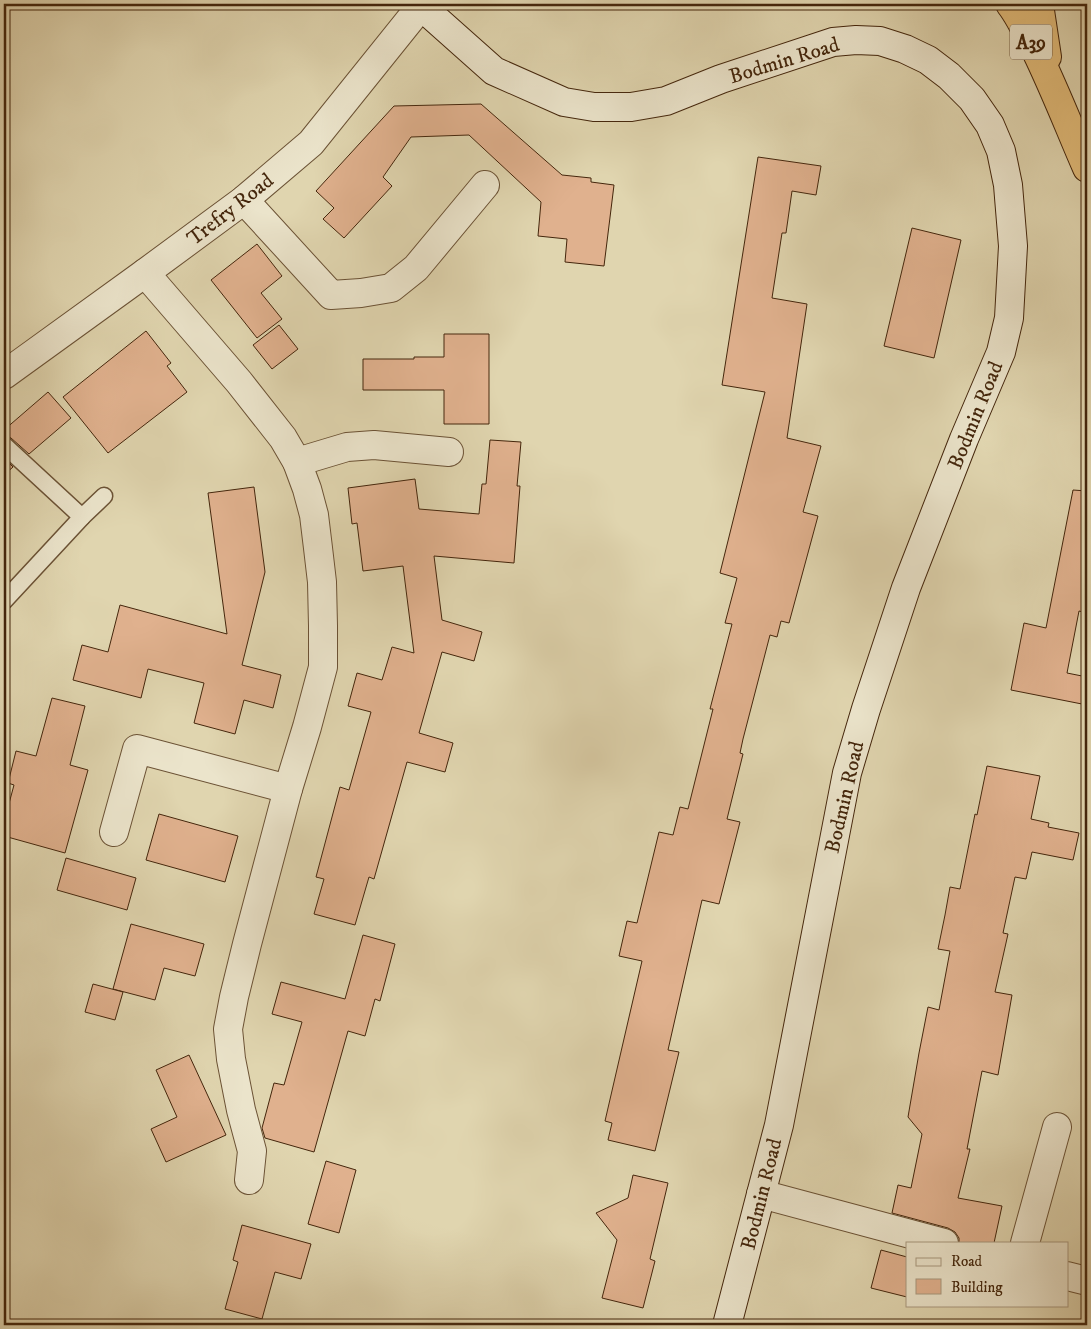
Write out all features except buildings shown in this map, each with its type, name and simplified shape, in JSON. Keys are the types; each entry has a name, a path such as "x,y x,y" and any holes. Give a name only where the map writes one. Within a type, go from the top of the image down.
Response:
{"highway":[{"name":"A39","path":"1010,4 1018,14 1051,82 1087,168"},
{"name":"A39","path":"1039,4 1051,82"}],"street":[{"name":"Trefry Road","path":"4,375 244,200 311,143 422,5"},
{"name":"Bodmin Road","path":"422,5 494,71 564,102 594,107 631,107 666,101 721,79 833,42 856,40 880,41 905,49 928,60 949,76 972,99 990,125 1001,151 1008,184 1012,246 1009,318 1001,352 964,439 906,588 847,773 781,1115 727,1325"},
{"path":"244,200 331,295 391,288 416,268 485,185"},
{"path":"145,274 267,416 297,462 307,488 314,516 322,582 323,667 247,944 228,1029 231,1059 241,1110 252,1151 249,1180"},
{"path":"297,462 347,447 374,445 449,452"},
{"path":"114,832 137,749 288,789"},
{"path":"1025,1242 1057,1127"},
{"path":"761,1194 940,1242"},
{"path":"1068,1276 1087,1281"}],"lane":[{"path":"4,445 82,517"},
{"path":"4,600 104,496"}]}
